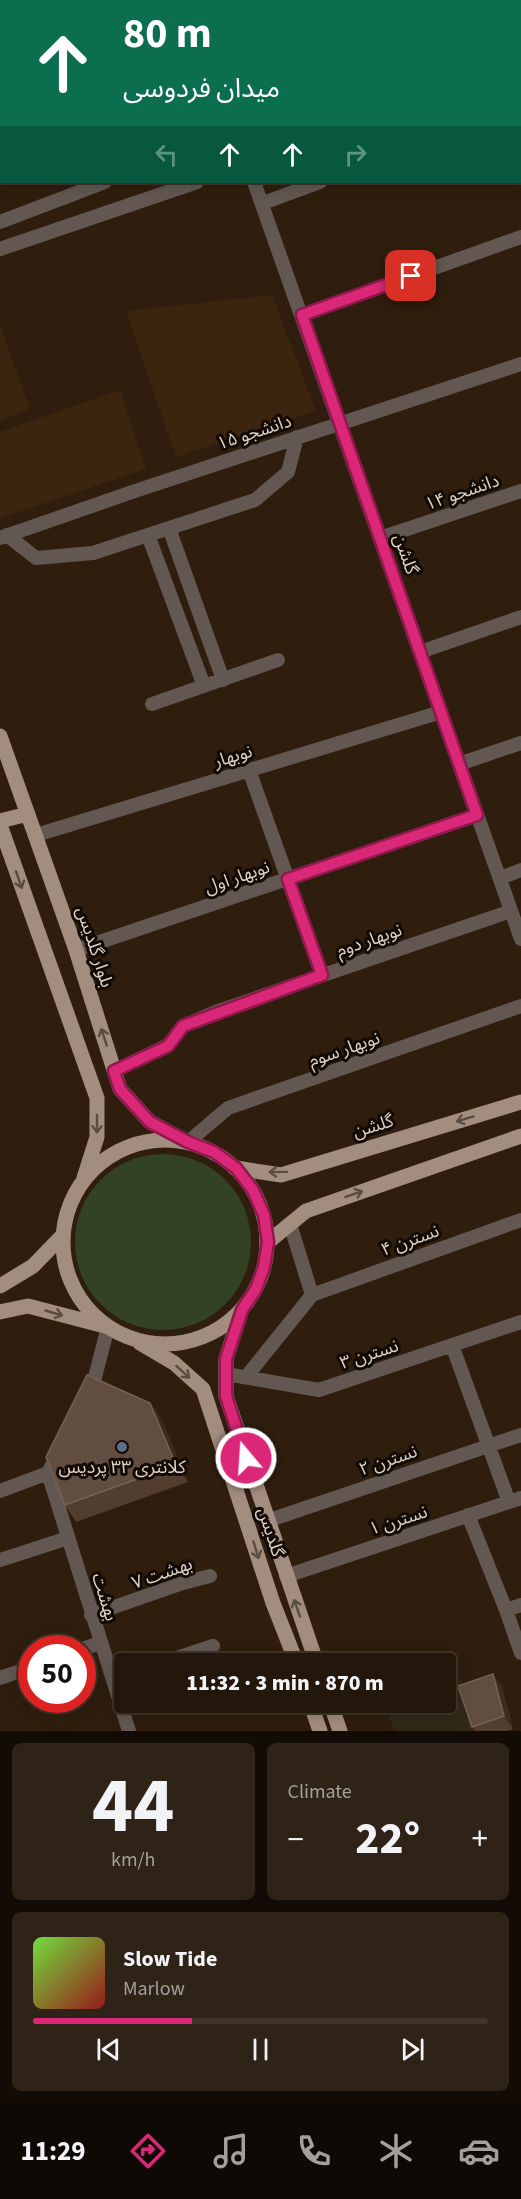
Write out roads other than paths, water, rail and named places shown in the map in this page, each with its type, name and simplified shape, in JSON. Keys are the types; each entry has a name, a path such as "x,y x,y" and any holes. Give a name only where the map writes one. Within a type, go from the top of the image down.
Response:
{"main road":[{"name":"بلوار گلدیس","path":"0,736 76,950 120,1089 150,1122 188,1142"},
{"path":"28,814 0,823 97,1098 98,1137 83,1180 69,1206 63,1235 64,1262 73,1287 88,1309 108,1327"},
{"name":"گلشن","path":"236,1168 281,1174 521,1102"},
{"path":"268,1242 306,1211 521,1136"},
{"path":"0,1312 28,1306 108,1327 135,1339 164,1344 193,1340 220,1328 242,1310 256,1289 262,1274 268,1242 264,1215 253,1190 236,1168 214,1152 188,1142 159,1140 130,1146 104,1160 83,1180"},
{"path":"0,1286 33,1266 63,1235"},
{"name":"گلدیس","path":"242,1310 226,1359 226,1396 312,1653"},
{"name":"گلدیس","path":"135,1339 174,1363 203,1389 273,1603 293,1653"},
{"path":"314,1713 320,1731"},
{"path":"334,1713 340,1731"}],"street":[{"path":"0,222 102,183"},
{"path":"0,249 194,183"},
{"name":"گلشن","path":"254,183 521,939"},
{"path":"263,203 288,187 314,183"},
{"path":"302,315 521,237"},
{"name":"دانشجو ۱۵","path":"4,537 135,490 521,364"},
{"path":"4,537 36,558 93,554 255,500 288,472 297,437"},
{"name":"دانشجو ۱۴","path":"380,538 521,491"},
{"path":"169,528 222,680"},
{"path":"148,535 204,686"},
{"path":"420,652 521,618"},
{"path":"152,704 278,660"},
{"name":"نوبهار","path":"36,836 441,712"},
{"path":"459,764 521,743"},
{"path":"249,770 322,975"},
{"name":"نوبهار اول","path":"76,950 477,815"},
{"path":"500,878 521,870"},
{"name":"نوبهار دوم","path":"114,1071 168,1046 183,1026 322,975 511,911"},
{"name":"نوبهار سوم","path":"188,1142 228,1108 521,1006"},
{"name":"نسترن ۴","path":"312,1294 521,1220"},
{"path":"246,1377 312,1294 290,1224"},
{"name":"نسترن ۳","path":"226,1374 319,1389 521,1322"},
{"path":"79,1412 94,1380 108,1327"},
{"path":"452,1345 488,1445 515,1500"},
{"name":"نسترن ۲","path":"267,1521 521,1434"},
{"path":"0,1491 48,1473 58,1453"},
{"name":"بهشت","path":"48,1473 100,1643 114,1670"},
{"name":"نسترن ۱","path":"286,1576 515,1500"},
{"path":"468,1515 521,1653"},
{"path":"0,1560 68,1538"},
{"name":"بهشت ۷","path":"91,1615 210,1576"},
{"path":"506,1610 521,1605"},
{"path":"96,1644 100,1643"},
{"path":"192,1653 213,1646"},
{"path":"0,1678 18,1672"},
{"name":"بهشت","path":"125,1713 129,1731"}],"place":[{"name":"کلانتری ۳۳ پردیس","path":"122,1447"}]}
